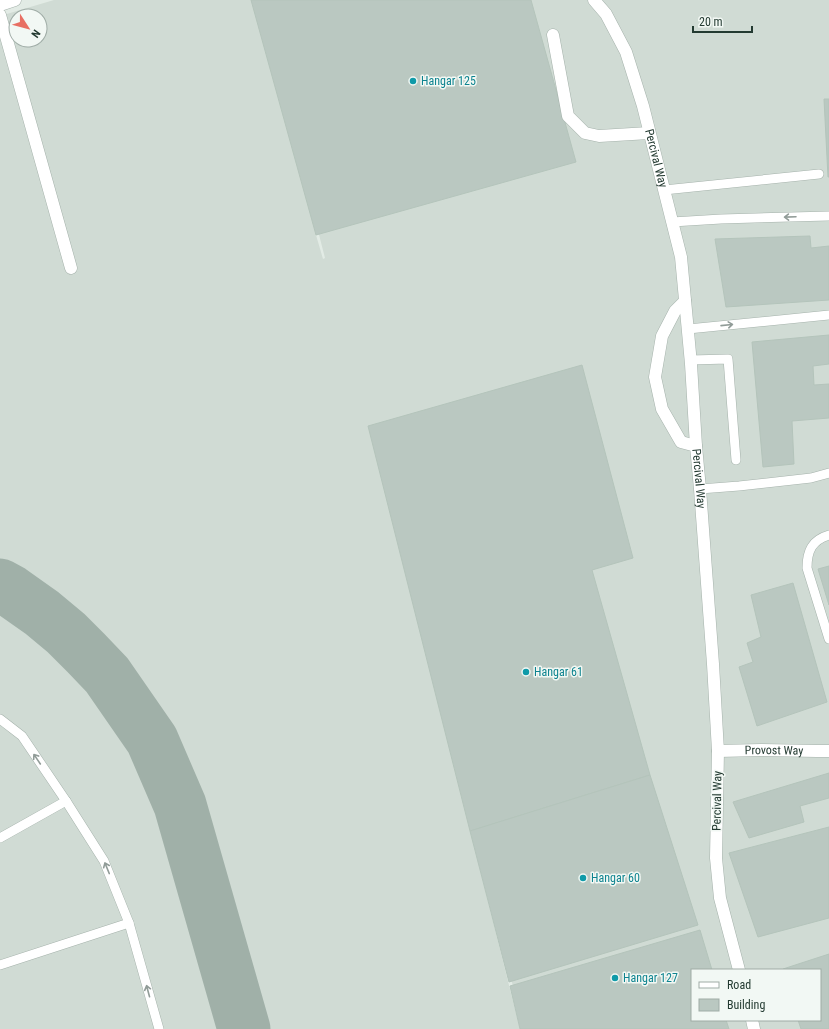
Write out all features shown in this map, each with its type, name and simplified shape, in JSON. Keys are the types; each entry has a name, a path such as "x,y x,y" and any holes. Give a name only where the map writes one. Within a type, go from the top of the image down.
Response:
{"street":[{"path":"0,5 15,0"},
{"name":"Percival Way","path":"594,0 606,14 626,52 643,106 681,257 691,360 696,446 713,664 718,751 716,858 720,898 739,969"},
{"path":"0,15 71,268"},
{"path":"553,35 568,116 580,129 585,134 599,136 649,133"},
{"path":"686,301 675,311 662,336 655,377 662,409 681,442 696,446"},
{"name":"Provost Way","path":"718,751 829,751"}],"lane":[{"path":"664,190 819,174"},
{"path":"672,222 829,216"},
{"path":"688,329 829,315"},
{"path":"691,360 728,359 736,460"},
{"path":"700,489 811,478 829,473"},
{"path":"829,535 821,537 813,545 807,556 807,568 829,639"},
{"path":"0,719 22,736 104,861 129,923 159,1029"},
{"path":"0,838 66,801"},
{"path":"0,965 129,923"}],"shaded area":[{"path":"54,0 829,0 829,1029 524,1029 385,491 520,1029 0,1029 0,16 8,14 8,48 48,48 48,8 27,8","holes":["273,56 325,258 323,259 316,235"]}],"building":[{"name":"Hangar 125","path":"251,0 531,0 576,162 316,235"},
{"path":"824,99 829,99 829,177 828,177"},
{"path":"810,236 811,248 829,246 829,300 726,307 715,239"},
{"path":"829,335 829,364 813,366 814,385 829,384 829,418 792,421 794,464 763,467 752,342"},
{"name":"Hangar 61","path":"582,365 633,558 592,570 650,775 470,831 368,426"},
{"path":"829,566 829,605 818,569"},
{"path":"793,583 827,702 757,726 739,667 753,662 747,643 761,637 751,595"},
{"path":"829,773 829,798 800,806 804,822 749,838 733,802"},
{"name":"Hangar 60","path":"650,775 698,925 509,982 470,831"},
{"path":"829,827 829,918 758,937 729,853"},
{"name":"Hangar 127","path":"700,930 712,969 691,969 691,1021 726,1021 729,1029 520,1029 510,986"},
{"path":"829,954 829,1029 801,1029 798,1021 821,1021 821,969 783,969"}],"taxiway":[{"path":"0,585 42,613 66,633 86,653 107,675 152,740 180,805 244,1029"}],"place":[{"name":"Hangar 125","path":"413,81"},
{"name":"Hangar 61","path":"526,672"},
{"name":"Hangar 60","path":"583,878"},
{"name":"Hangar 127","path":"615,978"}]}
